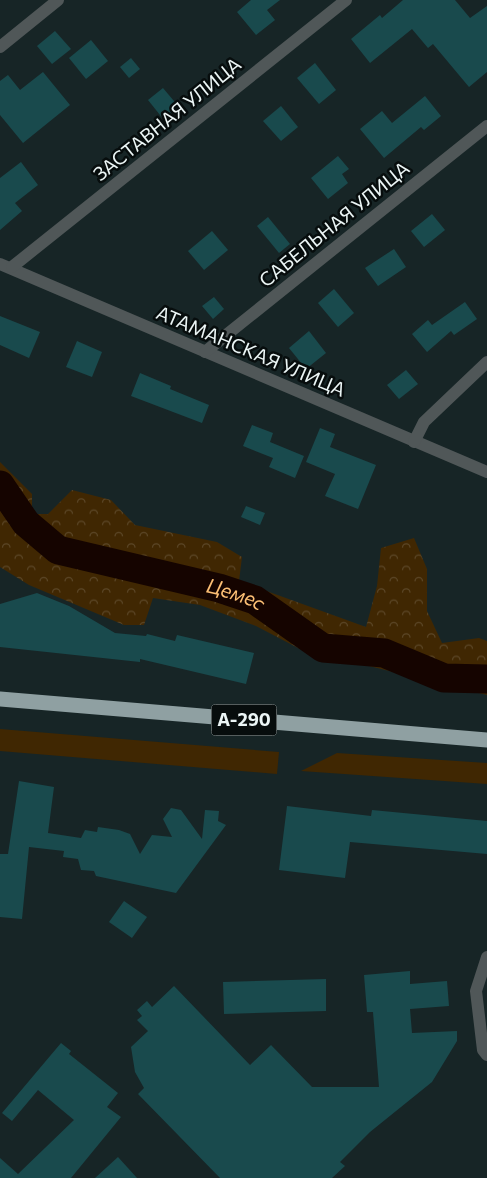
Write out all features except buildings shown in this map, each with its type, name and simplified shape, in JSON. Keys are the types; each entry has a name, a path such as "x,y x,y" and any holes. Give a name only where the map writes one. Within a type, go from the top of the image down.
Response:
{"highway":[{"name":"А-290","path":"0,699 487,740"}],"street":[{"path":"0,47 58,0"},
{"name":"ЗАСТАВНАЯ УЛИЦА","path":"6,266 346,0"},
{"name":"САБЕЛЬНАЯ УЛИЦА","path":"204,352 487,126"},
{"name":"АТАМАНСКАЯ УЛИЦА","path":"6,266 487,472"},
{"path":"414,442 424,422 487,362"},
{"path":"487,957 476,992 483,1050 487,1055"}],"green space":[{"path":"0,462 32,494 32,514 48,514 72,490 111,500 135,525 217,542 242,557 239,581 366,627 377,586 381,548 414,538 427,569 427,611 442,643 479,638 487,641 487,695 300,649 256,626 200,605 153,598 144,625 124,625 29,585 0,567"},
{"path":"0,729 279,752 277,774 0,751"},
{"path":"337,753 487,763 487,784 301,771"}],"waterway":[{"name":"Цемес","path":"0,485 26,523 58,550 219,588 255,600 323,648 384,653 444,678 487,679"}]}
